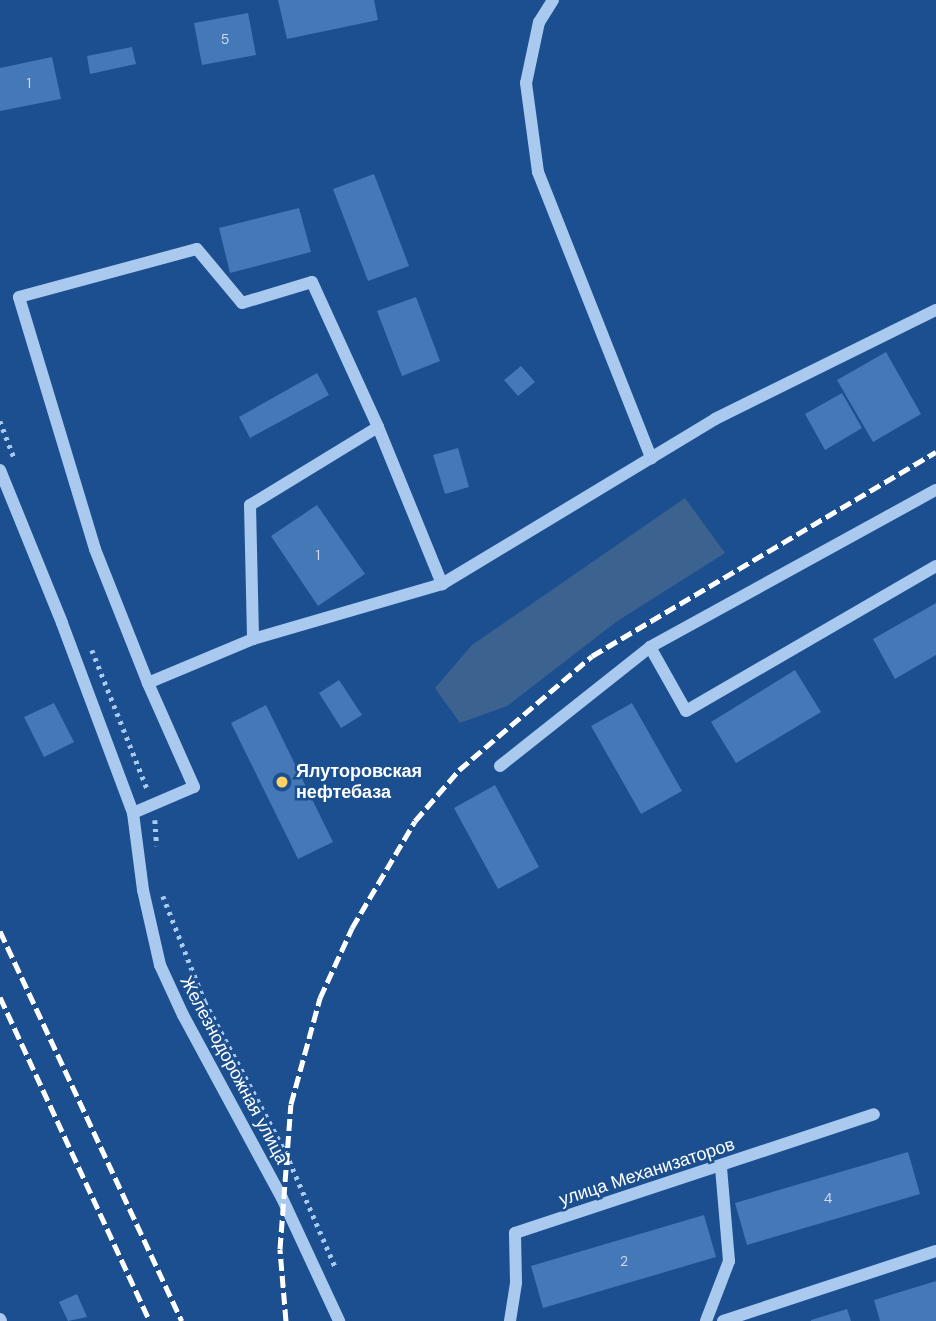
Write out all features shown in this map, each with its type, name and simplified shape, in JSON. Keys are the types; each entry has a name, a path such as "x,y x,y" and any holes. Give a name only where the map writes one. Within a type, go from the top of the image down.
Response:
{"street":[{"path":"553,0 539,22 526,82 538,172 651,458"},
{"path":"133,813 194,787 148,684 95,550 19,297 197,249 242,303 312,282 378,427 442,584"},
{"path":"148,684 253,639 442,584 715,419 936,310"},
{"path":"253,639 250,505 378,427"},
{"name":"Железнодорожная улица","path":"0,470 62,623 133,813 143,890 160,965 183,1015 282,1198 339,1321"},
{"path":"500,766 650,647 936,490"},
{"path":"650,647 686,711 936,566"},
{"name":"улица Механизаторов","path":"510,1321 516,1282 515,1233 721,1167 874,1114"},
{"path":"706,1321 729,1261 721,1167"},
{"path":"723,1321 936,1251"}],"path":[{"path":"0,421 18,467"},
{"path":"88,638 153,804 158,859"},
{"path":"159,886 205,1002 286,1153 338,1273"}],"water":[{"path":"685,498 725,553 616,622 507,706 460,723 435,688 472,645"}],"building":[{"path":"278,0 374,0 378,20 287,39"},
{"path":"248,13 256,55 202,65 194,23"},
{"path":"132,47 136,64 90,74 87,56"},
{"path":"52,57 61,99 0,111 0,68"},
{"path":"374,174 409,266 368,281 333,189"},
{"path":"299,208 311,252 230,273 219,228"},
{"path":"416,297 440,361 402,376 377,311"},
{"path":"886,352 921,414 873,442 837,380"},
{"path":"521,366 535,382 518,396 504,380"},
{"path":"317,373 329,395 250,438 239,417"},
{"path":"842,393 862,428 825,450 805,414"},
{"path":"458,448 469,487 445,494 433,455"},
{"path":"317,505 365,574 318,606 271,536"},
{"path":"936,603 936,655 895,679 873,639"},
{"path":"795,670 821,712 736,763 711,722"},
{"path":"339,680 362,715 341,728 319,693"},
{"path":"54,703 74,742 44,757 24,717"},
{"path":"632,703 682,791 641,814 591,726"},
{"name":"Ялуторовская нефтебаза","path":"266,705 333,842 298,859 231,723"},
{"path":"495,785 539,867 498,889 454,808"},
{"path":"908,1152 920,1194 747,1245 735,1203"},
{"path":"704,1215 716,1257 543,1308 531,1266"},
{"path":"936,1281 936,1321 880,1321 874,1300"},
{"path":"77,1294 87,1317 68,1321 59,1302"},
{"path":"847,1309 851,1321 811,1321 811,1320"}],"railway":[{"path":"286,1321 280,1249 291,1104 320,998 352,928 415,821 459,770 592,656 936,452"},
{"path":"0,931 182,1321"},
{"path":"0,997 150,1321"}],"place":[{"name":"Ялуторовская нефтебаза","path":"282,782"}]}
